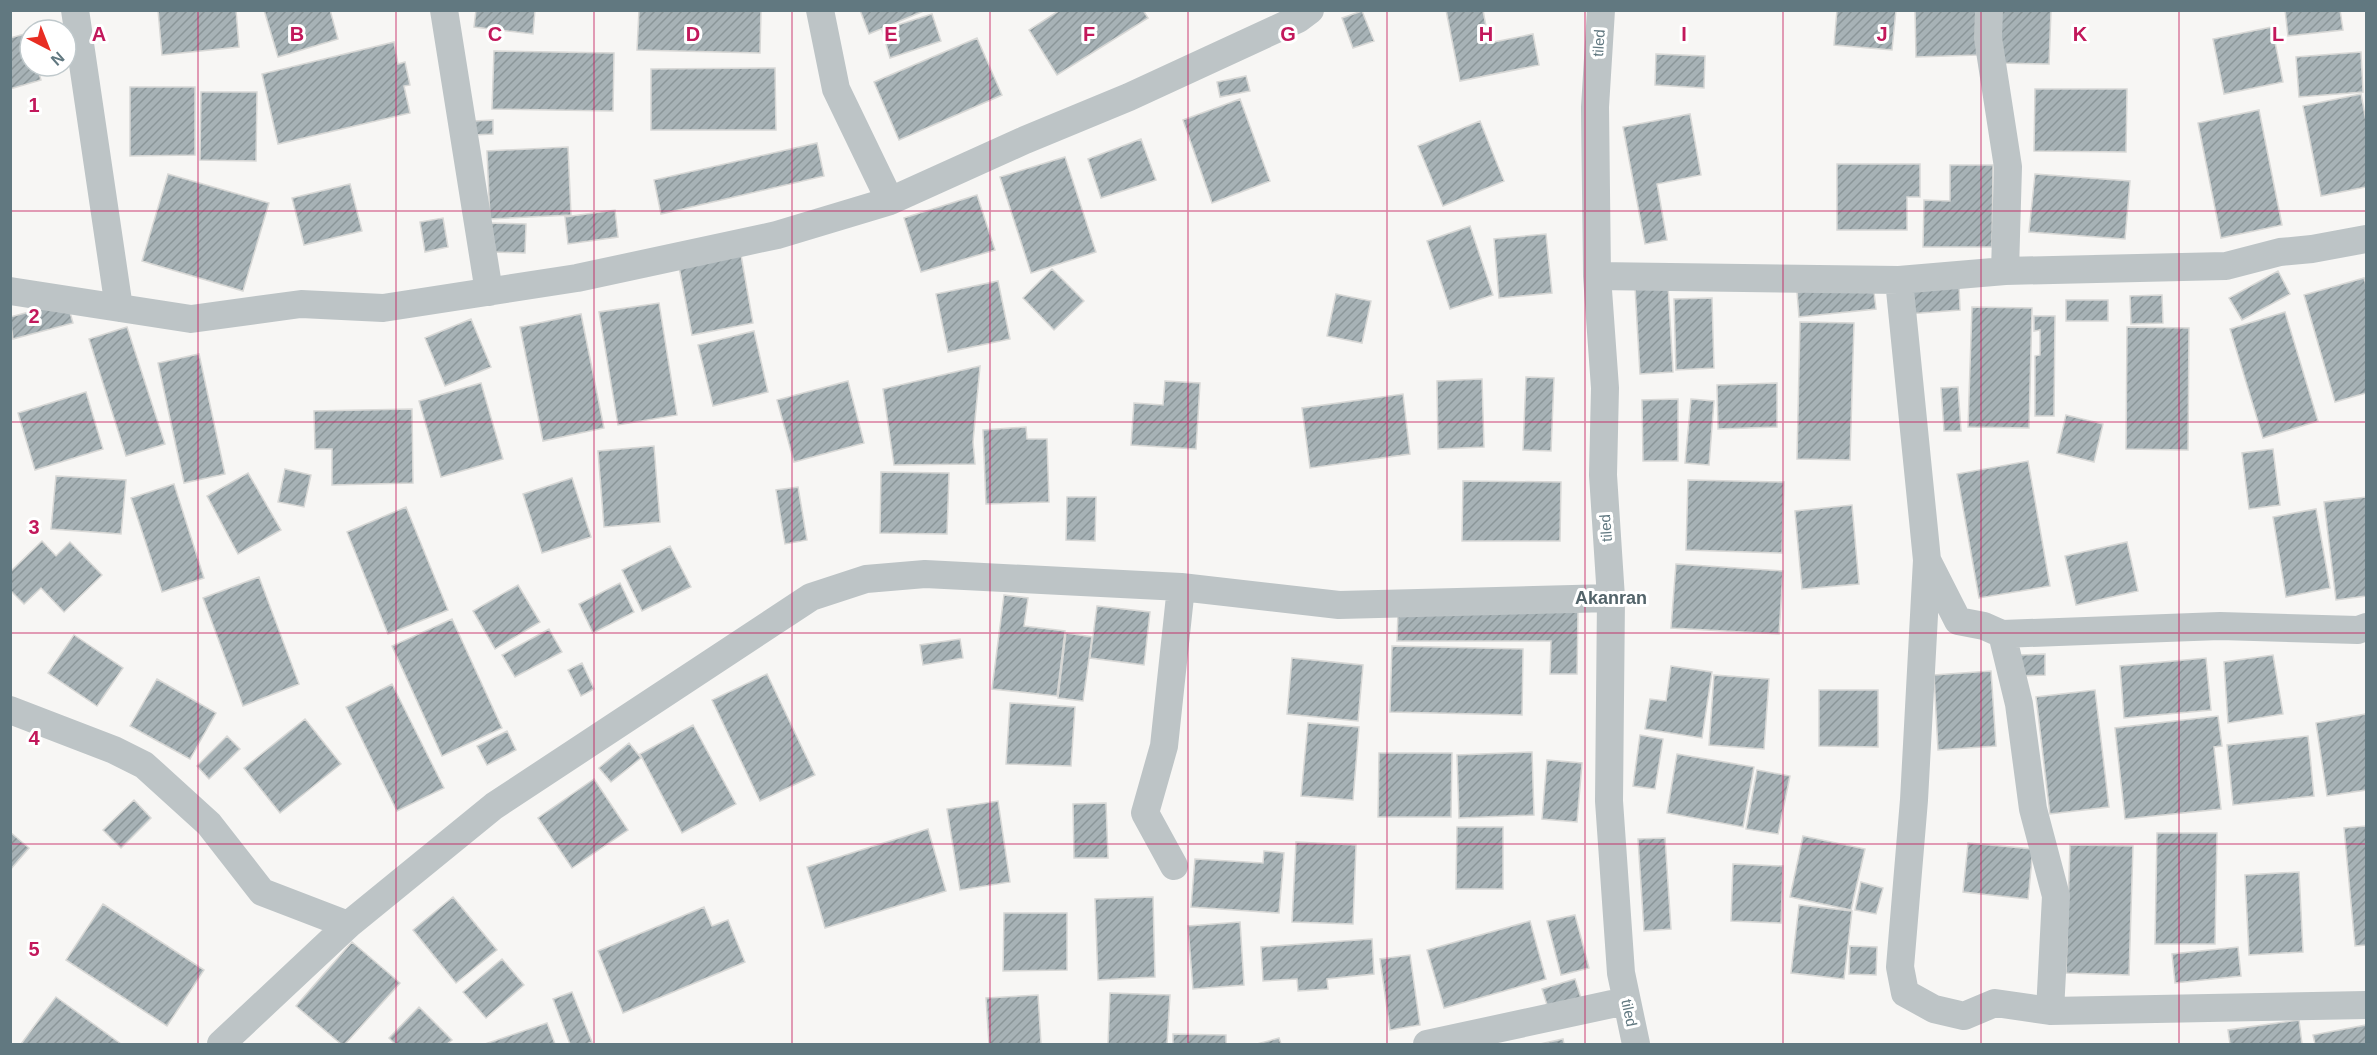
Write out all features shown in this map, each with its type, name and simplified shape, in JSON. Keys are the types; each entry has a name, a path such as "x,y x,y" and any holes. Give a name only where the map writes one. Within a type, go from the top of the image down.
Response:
{"street":[{"path":"75,10 120,308"},
{"path":"444,10 489,292"},
{"path":"820,10 836,89 890,201"},
{"path":"10,291 191,319 301,304 383,308 577,278 777,235 890,201 1025,140 1129,97 1298,19 1310,10"},
{"name":"tiled","path":"1601,10 1595,108 1596,276 1605,387 1603,475 1611,598 1609,801 1621,973 1636,1044"},
{"path":"1989,10 1988,38 2008,167 2005,270"},
{"path":"1596,276 1899,280 2005,270 2226,266 2280,252 2367,239"},
{"path":"1899,280 1927,560 1914,800 1900,967 1905,993 1934,1009 1964,1016 1995,1003 2050,1011 2367,1005"},
{"path":"1927,560 1958,621 1984,626 2002,634 2220,626 2358,630 2367,627"},
{"path":"221,1044 348,925 495,806 811,597 866,579 925,574 1181,587 1339,605 1611,598"},
{"path":"1174,866 1145,813 1164,746 1181,587"},
{"path":"2002,634 2019,704 2033,809 2056,896 2050,1011"},
{"path":"10,710 114,750 144,765 209,824 262,892 348,925"},
{"path":"1427,1044 1626,1001"}],"building":[{"path":"158,10 236,10 239,47 162,55"},
{"path":"264,10 330,10 338,39 278,57"},
{"path":"476,10 535,10 533,34 474,27"},
{"path":"639,10 761,10 760,53 637,50"},
{"path":"860,10 926,10 869,34"},
{"path":"1060,10 1143,10 1148,18 1057,75 1029,30"},
{"path":"1446,10 1483,10 1489,43 1533,34 1539,65 1460,81"},
{"path":"1837,10 1896,10 1892,50 1834,45"},
{"path":"1915,10 1976,10 1977,55 1916,57"},
{"path":"2000,10 2051,10 2049,64 1999,63"},
{"path":"2285,10 2340,10 2343,30 2288,36"},
{"path":"1362,11 1374,41 1353,48 1342,18"},
{"path":"932,14 941,41 890,58 882,30"},
{"path":"2272,27 2283,82 2224,94 2213,39"},
{"path":"18,36 18,78 40,78 41,80 10,89 10,38"},
{"path":"977,38 1002,95 899,140 874,82"},
{"path":"394,42 398,64 405,62 410,85 404,86 410,113 278,144 262,74"},
{"path":"494,51 614,53 613,111 492,109"},
{"path":"2361,52 2363,92 2299,97 2296,57"},
{"path":"1656,54 1705,56 1704,88 1655,85"},
{"path":"775,68 776,130 651,130 651,69"},
{"path":"1246,76 1250,91 1220,97 1217,82"},
{"path":"130,87 195,87 195,155 130,156"},
{"path":"2035,89 2127,89 2126,152 2034,151"},
{"path":"201,92 257,92 256,161 200,160"},
{"path":"2361,94 2366,121 2366,187 2321,196 2303,106"},
{"path":"1240,99 1270,181 1212,203 1183,120"},
{"path":"2259,110 2282,225 2221,238 2198,123"},
{"path":"1690,114 1701,175 1657,184 1667,240 1645,244 1623,127"},
{"path":"493,120 493,134 474,135 474,121"},
{"path":"1480,121 1504,181 1443,206 1418,146"},
{"path":"1141,139 1156,180 1101,198 1088,159"},
{"path":"817,143 824,176 661,214 654,180"},
{"path":"568,147 571,215 490,219 487,151"},
{"path":"1065,157 1096,252 1031,273 1000,177"},
{"path":"1837,164 1920,164 1920,197 1907,197 1907,230 1837,230"},
{"path":"1950,165 1993,165 1992,247 1923,247 1924,200 1950,201"},
{"path":"168,174 269,203 243,291 142,261"},
{"path":"2035,174 2130,181 2125,239 2029,232"},
{"path":"350,184 362,231 304,245 292,198"},
{"path":"977,195 995,250 921,272 904,218"},
{"path":"615,210 618,237 568,244 565,217"},
{"path":"443,218 448,247 425,252 420,222"},
{"path":"488,223 526,224 525,253 487,252"},
{"path":"1470,226 1493,295 1450,309 1427,241"},
{"path":"1546,234 1552,293 1499,298 1494,239"},
{"path":"741,255 753,323 692,335 679,267"},
{"path":"1052,269 1084,301 1054,330 1023,298"},
{"path":"2278,271 2290,294 2242,320 2229,298"},
{"path":"2364,278 2366,285 2366,393 2335,402 2304,295"},
{"path":"998,281 1010,339 948,352 936,294"},
{"path":"1873,284 1876,309 1799,317 1797,292"},
{"path":"1959,284 1960,310 1908,314 1907,288"},
{"path":"1668,285 1673,372 1640,374 1635,287"},
{"path":"1336,294 1371,301 1362,343 1327,336"},
{"path":"2162,295 2163,323 2131,324 2130,296"},
{"path":"1712,298 1714,368 1676,370 1674,299"},
{"path":"2066,300 2108,300 2108,321 2066,321"},
{"path":"67,302 73,323 13,339 10,317"},
{"path":"659,303 677,415 618,425 599,312"},
{"path":"1972,307 2032,308 2029,428 1968,427"},
{"path":"2285,312 2318,421 2263,438 2230,329"},
{"path":"581,314 604,428 543,441 520,327"},
{"path":"2034,316 2055,316 2054,416 2035,416 2035,356 2040,355 2040,330 2034,331"},
{"path":"471,319 491,367 445,386 425,338"},
{"path":"1800,322 1854,323 1850,460 1797,459"},
{"path":"127,327 165,444 126,456 89,339"},
{"path":"2127,327 2189,328 2188,450 2126,449"},
{"path":"754,331 768,392 713,406 698,345"},
{"path":"199,354 225,474 184,483 158,363"},
{"path":"980,366 973,442 975,464 894,465 883,389"},
{"path":"1526,377 1554,378 1551,451 1523,450"},
{"path":"1482,379 1484,447 1438,449 1437,381"},
{"path":"848,381 864,443 794,462 777,400"},
{"path":"1165,381 1200,383 1196,449 1131,445 1134,403 1163,405"},
{"path":"481,383 503,459 441,477 419,401"},
{"path":"1777,383 1777,427 1718,429 1717,385"},
{"path":"1958,387 1961,431 1944,431 1941,388"},
{"path":"86,392 103,449 35,470 18,413"},
{"path":"1403,394 1410,454 1310,468 1302,408"},
{"path":"1678,399 1678,461 1643,461 1642,400"},
{"path":"1691,399 1714,401 1709,465 1685,463"},
{"path":"412,409 413,483 332,485 332,449 315,449 314,411"},
{"path":"2066,415 2103,424 2094,462 2057,453"},
{"path":"1026,427 1027,439 1047,439 1049,502 986,504 983,430"},
{"path":"654,446 660,522 604,527 598,451"},
{"path":"2273,449 2280,505 2249,509 2242,453"},
{"path":"2028,461 2050,586 1979,598 1957,474"},
{"path":"285,469 311,475 304,507 278,502"},
{"path":"881,472 949,473 947,534 880,533"},
{"path":"248,473 281,530 238,554 207,496"},
{"path":"56,476 126,480 121,534 51,529"},
{"path":"572,478 591,537 542,553 523,494"},
{"path":"1688,480 1784,482 1782,553 1686,550"},
{"path":"1463,481 1561,482 1560,541 1462,541"},
{"path":"174,484 204,578 162,592 131,498"},
{"path":"798,487 807,540 785,544 776,490"},
{"path":"1067,497 1096,497 1095,541 1066,540"},
{"path":"2366,497 2366,596 2336,600 2324,502"},
{"path":"1852,505 1859,584 1802,589 1795,511"},
{"path":"406,507 448,610 388,634 347,532"},
{"path":"2316,509 2330,588 2286,597 2273,517"},
{"path":"42,541 56,556 70,542 102,575 64,612 41,588 24,604 10,590 10,572"},
{"path":"2127,542 2138,591 2076,605 2065,556"},
{"path":"670,546 691,587 642,611 622,570"},
{"path":"1676,564 1783,571 1779,634 1671,628"},
{"path":"259,577 299,684 243,706 203,598"},
{"path":"620,583 634,612 593,633 579,604"},
{"path":"518,585 540,622 495,649 473,611"},
{"path":"1004,595 1028,598 1024,626 1065,631 1057,696 992,689"},
{"path":"1097,606 1150,612 1144,665 1090,658"},
{"path":"1398,612 1578,612 1577,674 1550,674 1551,641 1397,641"},
{"path":"452,619 502,728 442,756 392,646"},
{"path":"549,629 562,652 515,677 502,655"},
{"path":"1066,633 1092,637 1083,701 1058,698"},
{"path":"74,635 123,668 97,706 48,673"},
{"path":"960,639 963,658 923,665 920,645"},
{"path":"1392,646 1523,649 1522,715 1390,712"},
{"path":"2045,654 2045,675 2020,676 2020,655"},
{"path":"2273,655 2283,714 2228,723 2224,662"},
{"path":"1292,658 1363,665 1358,721 1287,714"},
{"path":"2206,658 2211,710 2124,718 2120,666"},
{"path":"582,663 594,689 581,696 568,670"},
{"path":"1671,666 1712,672 1702,738 1645,729 1650,699 1666,701"},
{"path":"1991,671 1996,746 1938,750 1934,675"},
{"path":"767,674 815,775 760,801 712,700"},
{"path":"1714,675 1769,679 1764,749 1709,745"},
{"path":"157,679 216,713 190,759 130,726"},
{"path":"392,684 444,788 397,811 346,707"},
{"path":"1819,690 1878,690 1878,747 1819,746"},
{"path":"2095,690 2109,807 2050,814 2036,697"},
{"path":"1010,703 1075,707 1071,766 1006,764"},
{"path":"2366,714 2366,790 2327,796 2316,723"},
{"path":"2218,716 2222,746 2214,747 2221,809 2125,819 2115,728"},
{"path":"305,719 341,764 280,813 244,768"},
{"path":"1308,723 1359,727 1353,800 1301,796"},
{"path":"693,725 736,804 682,833 640,754"},
{"path":"507,731 516,750 487,765 477,746"},
{"path":"1640,735 1663,739 1655,789 1633,786"},
{"path":"227,736 240,749 209,779 197,766"},
{"path":"2308,736 2314,796 2233,805 2227,745"},
{"path":"629,743 641,758 611,782 599,768"},
{"path":"1532,752 1534,815 1459,818 1457,755"},
{"path":"1379,753 1452,753 1451,817 1378,817"},
{"path":"1677,754 1754,767 1743,827 1667,813"},
{"path":"1547,760 1582,763 1577,822 1542,819"},
{"path":"1757,770 1790,776 1778,834 1746,829"},
{"path":"594,779 628,830 572,868 538,818"},
{"path":"134,800 151,818 121,848 103,830"},
{"path":"998,801 1010,882 960,890 947,809"},
{"path":"1106,803 1108,858 1074,858 1073,804"},
{"path":"2366,826 2366,945 2355,946 2344,828"},
{"path":"1457,827 1503,827 1503,889 1456,889"},
{"path":"928,829 946,891 825,928 807,867"},
{"path":"10,832 29,848 10,870"},
{"path":"2157,833 2217,833 2215,944 2155,944"},
{"path":"1803,836 1865,849 1851,910 1790,897"},
{"path":"1665,838 1671,929 1644,931 1638,839"},
{"path":"1296,842 1356,845 1353,924 1292,922"},
{"path":"1968,843 2033,849 2028,899 1963,892"},
{"path":"2070,845 2133,846 2129,975 2066,973"},
{"path":"1264,851 1284,853 1279,913 1191,907 1195,859 1263,863"},
{"path":"1733,864 1783,866 1781,923 1731,921"},
{"path":"2299,872 2303,952 2249,955 2245,875"},
{"path":"1861,882 1883,888 1876,914 1855,910"},
{"path":"453,897 497,950 456,983 413,930"},
{"path":"1153,897 1155,977 1098,980 1095,899"},
{"path":"103,904 204,970 167,1026 66,960"},
{"path":"1799,905 1852,911 1844,979 1791,973"},
{"path":"704,907 712,926 728,920 745,962 623,1013 598,951"},
{"path":"1004,913 1067,913 1067,970 1003,971"},
{"path":"1575,915 1589,968 1561,975 1547,921"},
{"path":"1530,921 1546,979 1444,1008 1427,950"},
{"path":"1240,922 1244,985 1193,989 1188,926"},
{"path":"1372,939 1374,974 1327,979 1328,989 1298,991 1297,979 1263,981 1261,947"},
{"path":"352,942 400,983 345,1044 341,1044 296,1006"},
{"path":"1850,946 1877,947 1876,975 1849,974"},
{"path":"2238,947 2241,976 2175,983 2172,954"},
{"path":"1410,955 1420,1025 1390,1030 1380,959"},
{"path":"502,959 524,985 486,1018 463,992"},
{"path":"1575,979 1581,998 1548,1008 1542,989"},
{"path":"572,992 592,1042 587,1044 570,1044 553,999"},
{"path":"1110,993 1170,995 1167,1044 1108,1044"},
{"path":"1038,995 1041,1044 989,1044 986,998"},
{"path":"56,997 121,1044 21,1044"},
{"path":"419,1007 452,1040 447,1044 395,1044 389,1038"},
{"path":"2299,1020 2302,1044 2230,1044 2228,1030"},
{"path":"547,1023 555,1044 485,1044"},
{"path":"2366,1025 2366,1044 2315,1044 2313,1035"},
{"path":"1173,1034 1226,1035 1226,1044 1173,1044"},
{"path":"1279,1038 1281,1044 1257,1044"},
{"path":"1563,1039 1564,1044 1540,1044"}],"district":[{"name":"Akanran","path":"1611,598"}]}
